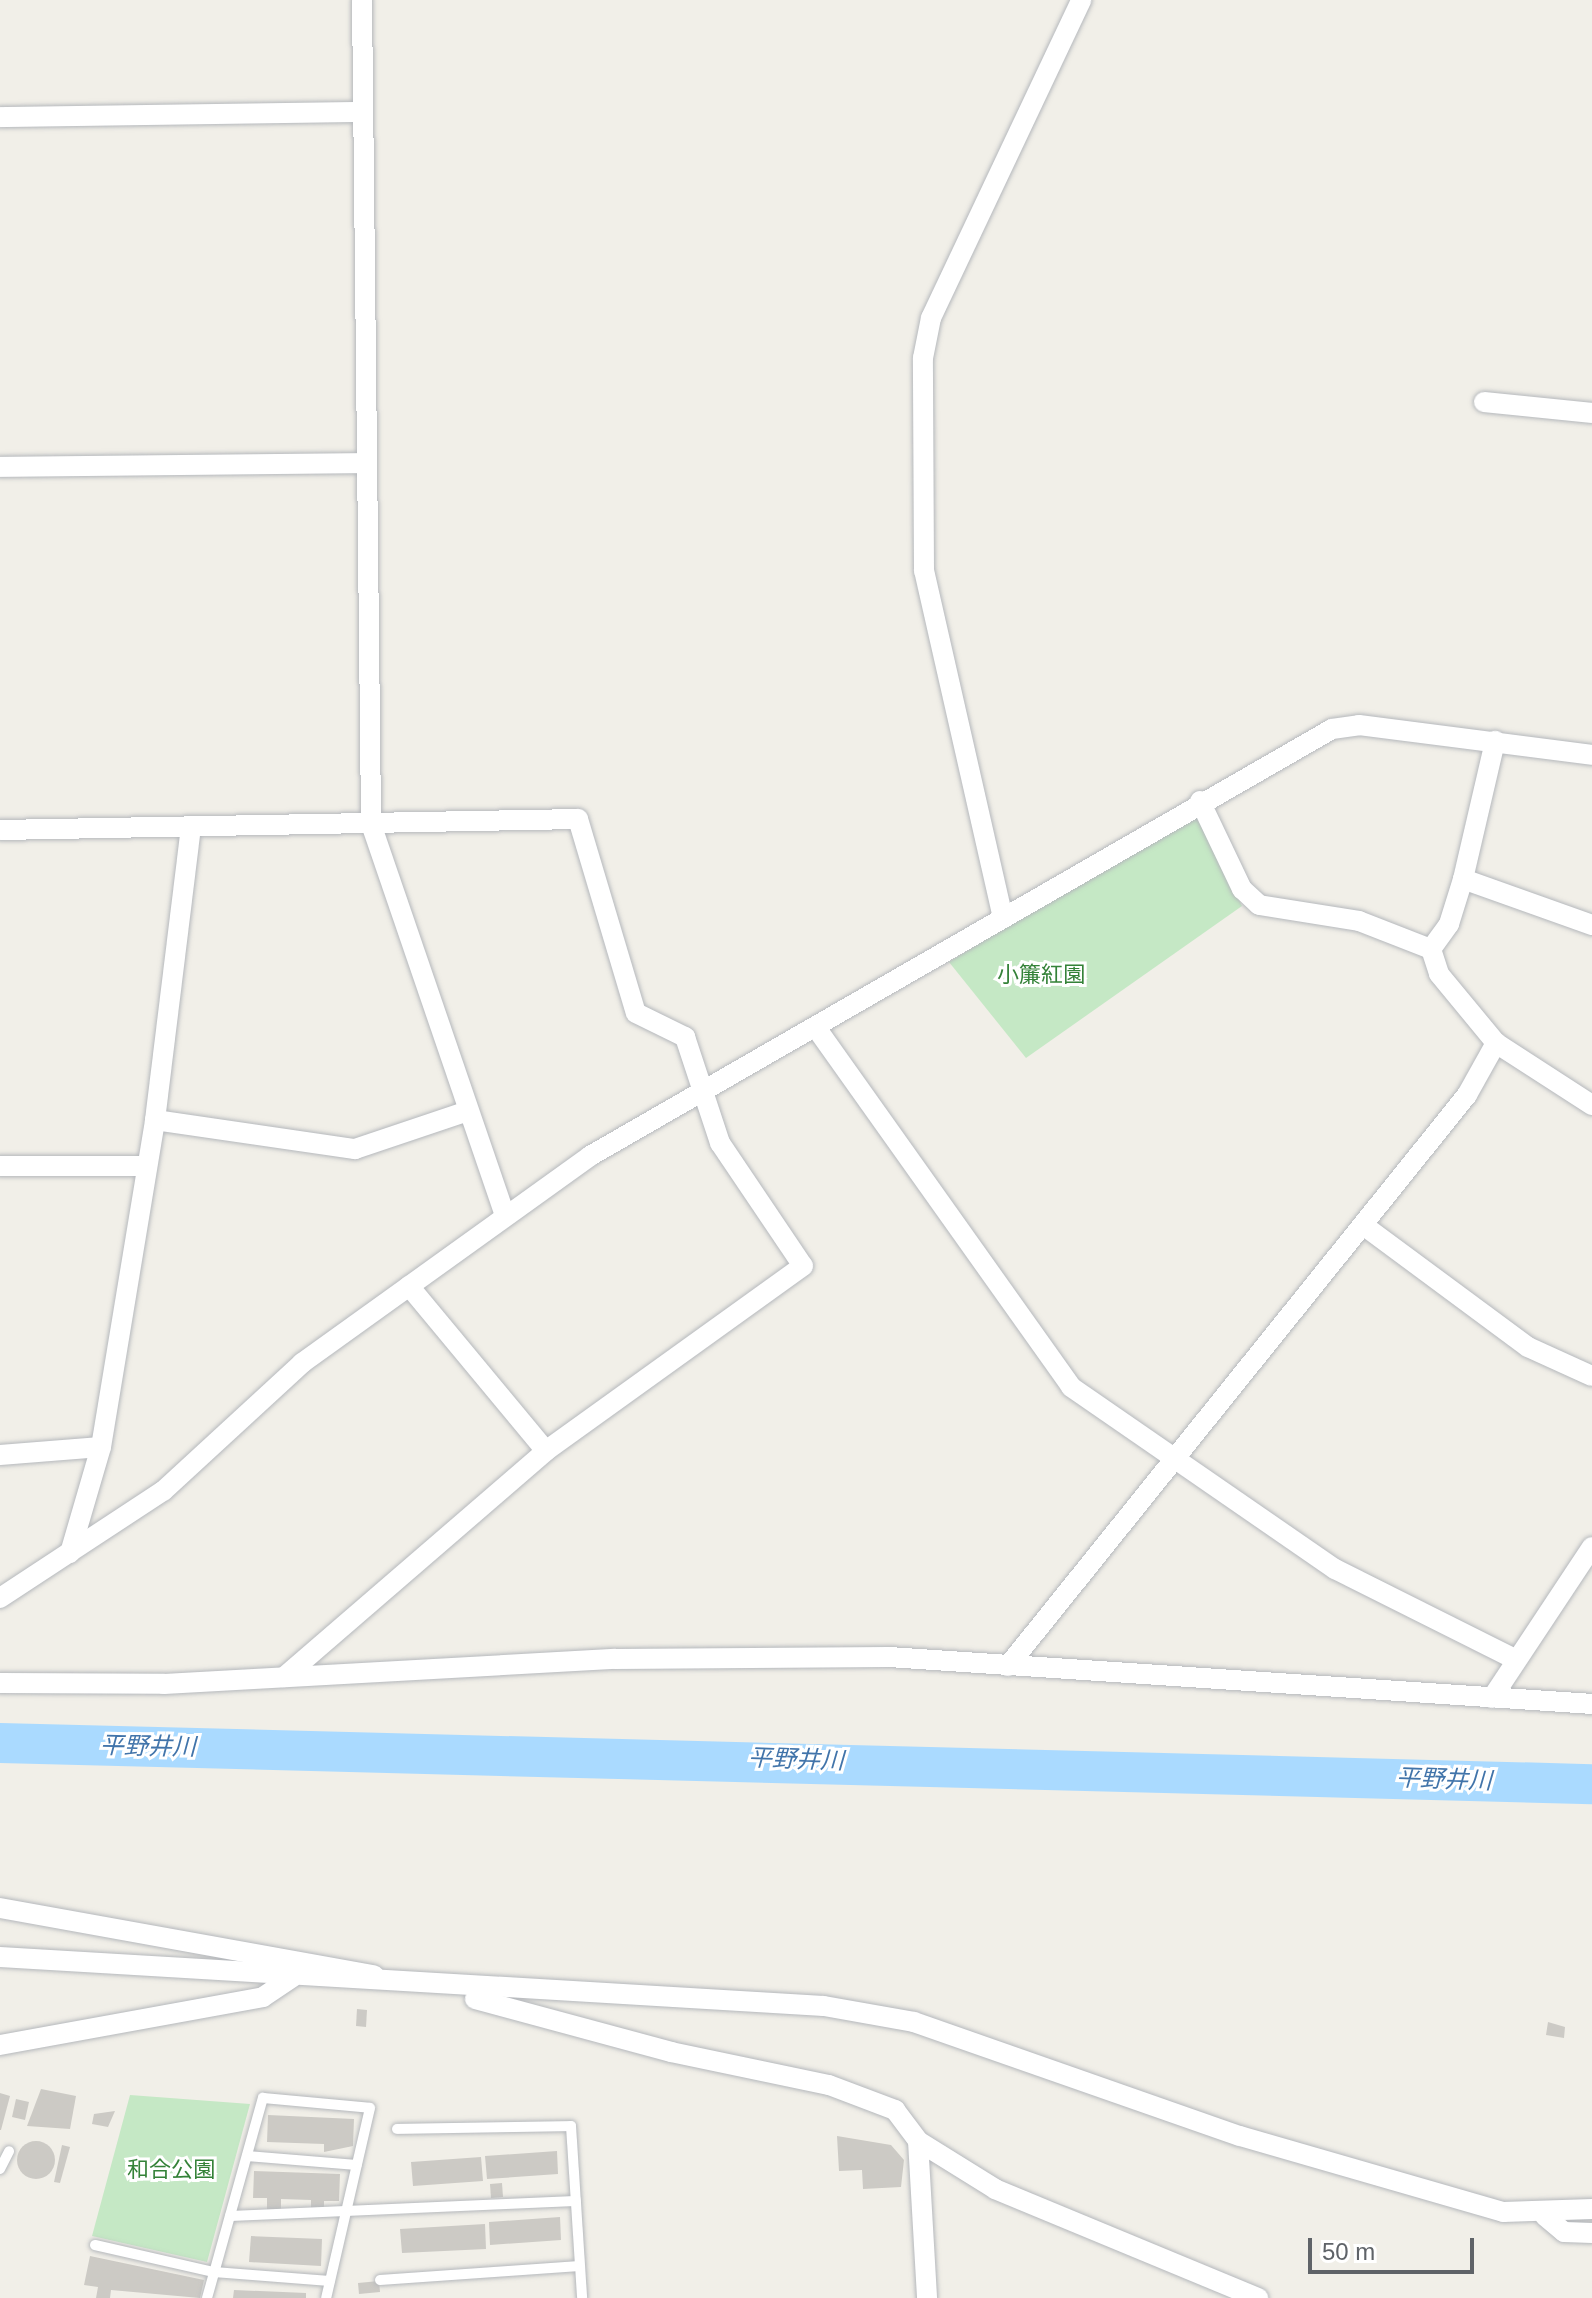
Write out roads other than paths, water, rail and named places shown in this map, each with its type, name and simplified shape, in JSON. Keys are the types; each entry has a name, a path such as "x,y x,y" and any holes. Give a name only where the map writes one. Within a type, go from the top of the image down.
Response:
{"street":[{"path":"362,0 363,463 371,824 465,1112 505,1215"},
{"path":"1003,918 924,571 923,358 931,318 1081,0"},
{"path":"0,117 362,112"},
{"path":"1484,402 1592,413"},
{"path":"0,467 363,463"},
{"path":"0,1598 163,1491 302,1363 590,1156 704,1095 920,970 1200,801 1332,729 1359,725 1592,755"},
{"path":"1431,949 1449,924 1463,879 1495,741"},
{"path":"1200,801 1242,889 1259,905 1359,921 1431,949"},
{"path":"0,830 578,819 636,1013 685,1037 720,1143 803,1266 546,1451 284,1677"},
{"path":"70,1553 101,1447 155,1120 191,827"},
{"path":"1463,879 1592,925"},
{"path":"1431,949 1439,974 1496,1043 1592,1105"},
{"path":"817,1029 1071,1387 1335,1569 1515,1659"},
{"path":"1008,1666 1467,1095 1496,1043"},
{"path":"155,1120 355,1149 465,1112"},
{"path":"0,1166 147,1166"},
{"path":"1363,1225 1528,1347 1592,1376"},
{"path":"409,1286 546,1451"},
{"path":"0,1455 101,1447"},
{"path":"1492,1698 1592,1547"},
{"path":"0,1683 284,1677 615,1659 889,1657 1592,1704"},
{"path":"0,1908 347,1967 414,1986 829,2085 895,2110 918,2141 1024,2203 1258,2298"},
{"path":"0,1957 414,1986 824,2006 914,2022 1240,2136 1503,2212 1545,2216 1592,2209"},
{"path":"0,2045 263,1997 293,1977"},
{"path":"918,2141 927,2298"},
{"path":"1545,2216 1564,2232 1592,2233"}],"lane":[{"path":"207,2298 263,2098 370,2108 326,2298"},
{"path":"397,2129 571,2126 582,2298"},
{"path":"0,2169 9,2151"},
{"path":"247,2156 357,2165"},
{"path":"230,2216 576,2201"},
{"path":"95,2245 214,2272 330,2281"},
{"path":"380,2280 580,2266"}],"waterway":[{"name":"平野井川","path":"0,1743 1592,1784"}],"park label":[{"name":"小簾紅園","path":"1041,975"},
{"name":"和合公園","path":"171,2170"}]}
